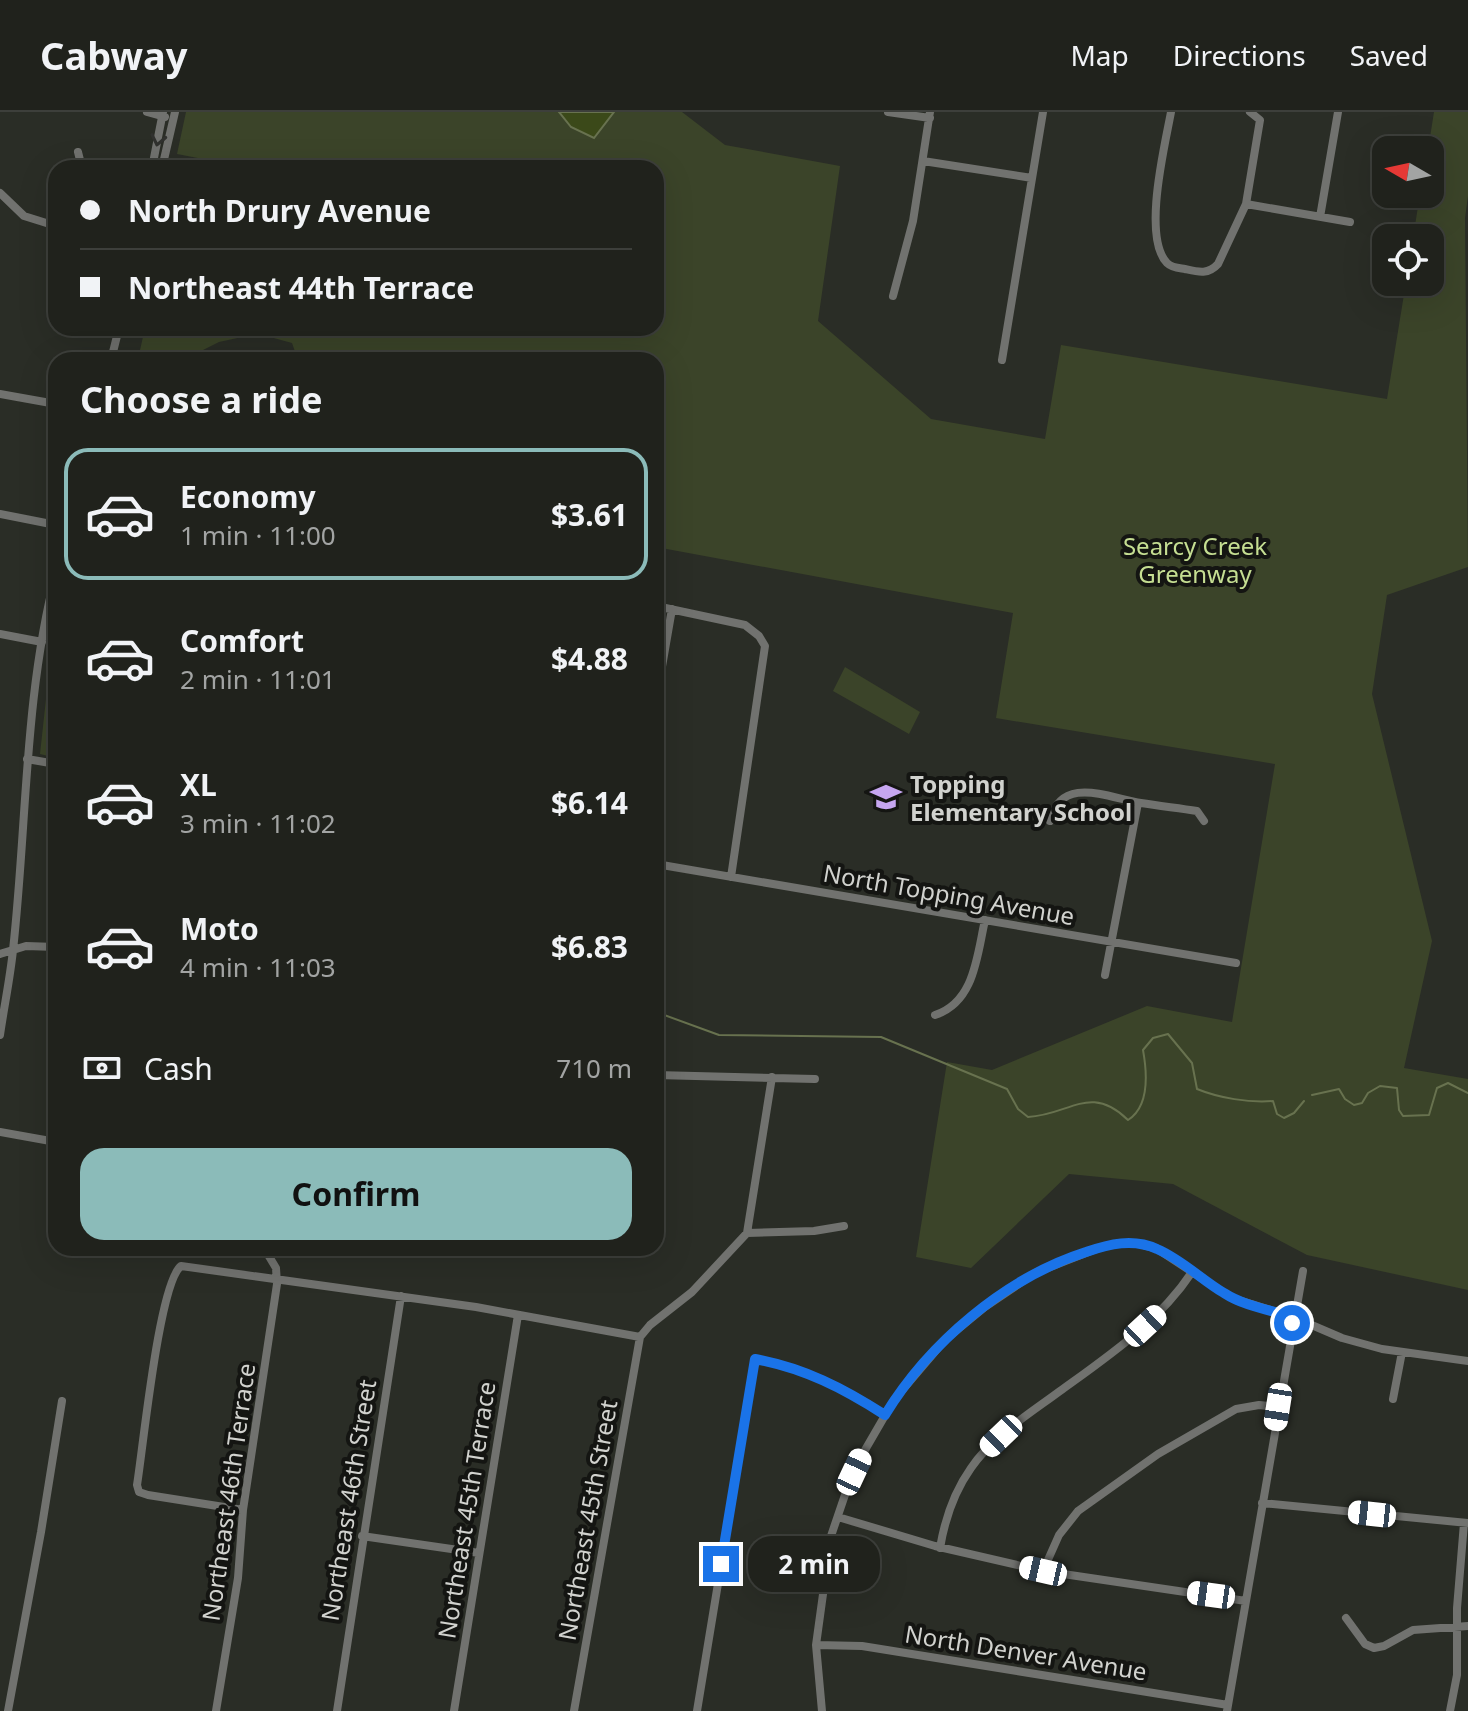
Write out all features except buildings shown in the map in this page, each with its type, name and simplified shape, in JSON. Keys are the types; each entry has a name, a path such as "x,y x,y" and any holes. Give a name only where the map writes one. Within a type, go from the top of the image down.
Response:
{"street":[{"path":"147,112 175,115 164,160"},
{"path":"888,112 930,115 913,221 893,296"},
{"path":"1002,360 1043,112"},
{"path":"1171,112 1157,193 1159,248 1167,263 1175,268 1205,273 1218,264 1246,204 1260,120 1250,112"},
{"path":"1320,217 1338,112"},
{"path":"154,160 163,114"},
{"path":"78,152 80,160"},
{"path":"923,161 1032,178"},
{"path":"0,193 24,216 48,224"},
{"path":"1246,204 1350,222"},
{"path":"0,394 48,403"},
{"path":"0,514 48,523"},
{"path":"664,608 745,625 755,631 765,646 731,877"},
{"path":"664,655 672,609"},
{"path":"0,1035 13,950 27,759 48,612"},
{"path":"0,634 42,642"},
{"path":"27,759 48,763"},
{"path":"1050,821 1059,801 1075,794 1091,792 1138,803 1197,811 1204,821"},
{"path":"1105,975 1138,803"},
{"name":"North Topping Avenue","path":"664,865 1236,963"},
{"path":"935,1015 955,1004 968,988 985,920"},
{"path":"0,954 26,946 48,947"},
{"path":"664,1075 815,1079"},
{"path":"243,1510 139,1492 137,1485 159,1336 172,1277 177,1268 186,1264 277,1277 640,1337 650,1325 692,1292 747,1233 772,1077"},
{"path":"0,1132 48,1141"},
{"path":"747,1233 814,1231 844,1226"},
{"path":"822,1711 816,1645 831,1536 859,1461 907,1384 958,1329 1013,1287 1048,1267 1096,1249 1128,1242 1157,1249 1232,1298 1293,1317 1362,1345 1468,1361"},
{"path":"269,1256 277,1277"},
{"path":"1228,1708 1303,1271"},
{"path":"940,1548 954,1497 979,1458 1026,1416 1164,1309 1192,1272"},
{"name":"Northeast 46th Terrace","path":"216,1711 238,1578 243,1510 277,1277"},
{"name":"Northeast 46th Street","path":"337,1711 401,1296"},
{"name":"Northeast 45th Terrace","path":"454,1711 518,1315"},
{"name":"Northeast 45th Street","path":"574,1711 640,1337"},
{"path":"1393,1399 1402,1352"},
{"path":"697,1711 755,1359 792,1367 826,1380 885,1415"},
{"path":"8,1711 62,1401"},
{"path":"1043,1571 1059,1535 1078,1511 1158,1454 1236,1409 1259,1405 1278,1407"},
{"path":"1262,1503 1466,1523 1457,1626 1457,1675 1450,1711"},
{"path":"838,1517 940,1548 1043,1571 1246,1601"},
{"path":"362,1536 479,1553"},
{"path":"1346,1618 1365,1644 1374,1648 1413,1630 1468,1626"},
{"name":"North Denver Avenue","path":"816,1645 862,1646 1228,1708"}],"green space":[{"name":"Searcy Creek Greenway","path":"186,112 682,112 725,145 840,166 818,321 931,419 1045,439 1061,345 1387,399 1404,296 1444,296 1444,224 1415,224 1418,208 1444,208 1444,136 1430,136 1434,112 1468,112 1465,218 1468,567 1387,595 1372,694 1432,941 1404,1068 1468,1079 1468,1290 1307,1255 1173,1184 1069,1174 971,1268 916,1257 947,1062 992,1070 1147,1006 1232,1022 1275,764 996,718 1013,613 664,548 664,352 295,352 292,343 270,337 242,337 219,342 199,352 140,352 143,336 664,336 664,160 208,160 177,154"},
{"path":"845,667 920,712 909,734 833,691"},
{"path":"48,680 48,756 40,754"}],"shaded area":[{"path":"559,112 614,112 594,138 571,127"}],"waterway":[{"path":"664,1015 719,1035 881,1037 1007,1089 1018,1109 1028,1117 1091,1102 1115,1109 1128,1120 1135,1114 1143,1098 1146,1078 1143,1050 1153,1038 1168,1034 1192,1063 1197,1089 1234,1099 1273,1101 1277,1114 1284,1118 1294,1113 1304,1101"},
{"path":"1312,1095 1339,1089 1345,1099 1354,1105 1362,1103 1368,1093 1380,1086 1397,1088 1399,1110 1403,1116 1429,1115 1437,1088 1448,1083 1468,1093"}],"place":[{"name":"Topping Elementary School","path":"886,797"}],"route":[{"path":"721,1564 755,1359 792,1367 826,1380 885,1415 945,1340 1013,1287 1035,1273 1075,1256 1128,1242 1157,1249 1225,1295 1293,1317 1292,1323"}]}
